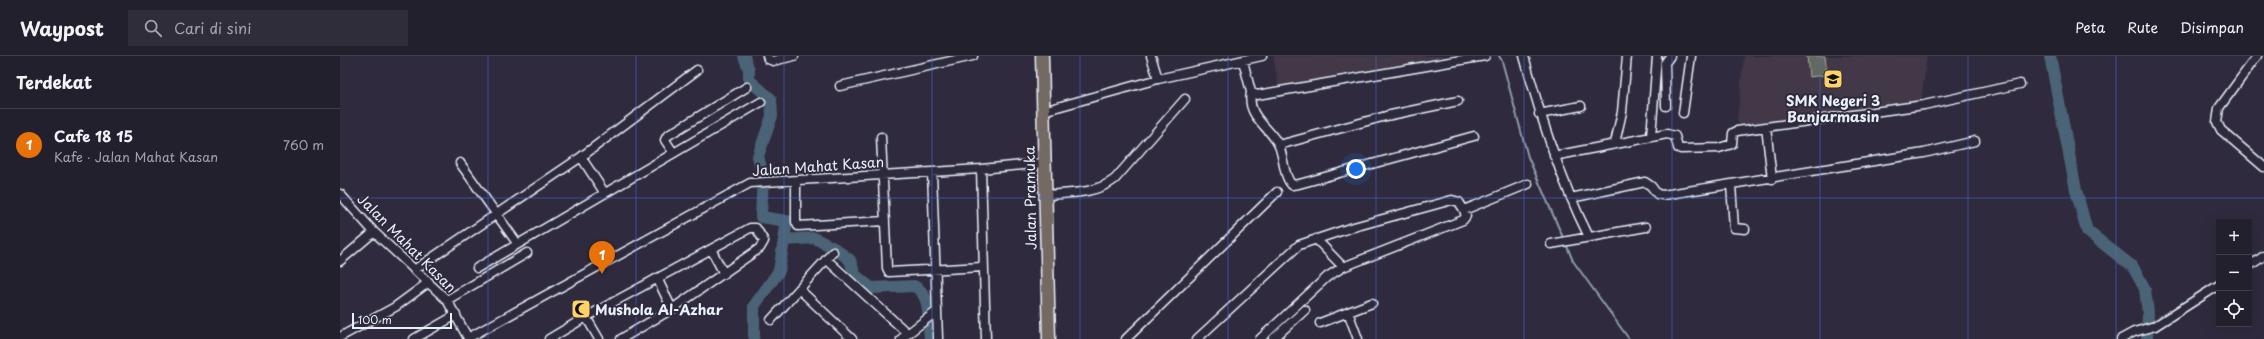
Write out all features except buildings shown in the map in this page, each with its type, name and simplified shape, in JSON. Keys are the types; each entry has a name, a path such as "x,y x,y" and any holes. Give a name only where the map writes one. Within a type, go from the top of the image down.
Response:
{"main road":[{"name":"Jalan Pramuka","path":"1042,56 1049,339"}],"street":[{"path":"767,56 768,59 773,61 794,56"},
{"path":"840,86 973,56"},
{"path":"1151,56 1158,79"},
{"path":"1043,111 1158,79 1262,56"},
{"path":"1251,92 1257,95 1485,56"},
{"path":"1524,56 1539,114 1554,156 1589,237"},
{"path":"1615,143 1622,112 1627,56"},
{"path":"1651,137 1657,56"},
{"path":"1666,106 1665,64 1670,56"},
{"path":"1683,113 1691,56"},
{"path":"2257,56 2219,108 2217,122 2221,130 2264,167"},
{"path":"1243,61 1251,92 1250,98 1252,109 1278,145 1290,183 1295,185 1474,136"},
{"path":"414,270 581,157 697,70"},
{"path":"1554,156 1615,143 1672,134 1676,138 1678,148 1680,149 1719,148 1732,144 1734,132 1924,105 2020,84"},
{"path":"673,152 665,140 667,136 747,87"},
{"path":"1045,195 1099,189 1108,185 1115,179 1185,99"},
{"path":"1278,145 1386,116 1458,101"},
{"path":"477,268 604,192 761,102"},
{"path":"1539,114 1581,106"},
{"path":"1766,127 1772,179"},
{"path":"882,137 885,221 889,272 983,267"},
{"path":"1571,198 1645,182 1651,186 1657,194 1663,195 1772,179 1943,150 1975,141"},
{"path":"581,157 604,192"},
{"path":"460,163 498,214 517,243"},
{"name":"Jalan Mahat Kasan","path":"340,194 374,232 447,300 468,339 746,185 768,181 796,181 884,174 981,169 1044,163"},
{"path":"981,169 986,339"},
{"path":"932,172 936,270 931,314 938,339"},
{"path":"796,181 796,222 798,226 885,221"},
{"path":"1464,210 1528,184"},
{"path":"1731,185 1734,228 1745,229"},
{"path":"1126,339 1277,192"},
{"path":"1197,339 1292,250 1307,241 1452,200 1459,202 1466,216 1463,220 1343,267 1327,277 1260,339"},
{"path":"1552,244 1646,227"},
{"path":"549,339 657,278 753,228 759,230 764,238 760,248 672,309 621,339"},
{"path":"340,261 374,232"},
{"path":"1316,239 1343,267"},
{"path":"711,250 724,274"},
{"path":"771,320 833,252"},
{"path":"447,300 527,253"},
{"path":"2252,264 2264,256"},
{"path":"826,259 904,336 931,314"},
{"path":"657,278 672,309"},
{"path":"340,337 395,307 429,282"},
{"path":"2121,339 2142,329 2155,326 2216,288"},
{"path":"799,289 852,339"},
{"path":"1320,322 1372,303"},
{"path":"1272,339 1305,310"},
{"path":"1348,312 1358,339"},
{"path":"414,339 456,315"},
{"path":"586,317 599,339"}],"shaded area":[{"path":"1273,56 1484,56 1279,89"},
{"name":"SMK Negeri 3 Banjarmasin","path":"1744,56 1927,56 1921,103 1742,127 1737,121"}],"green space":[{"path":"1807,56 1825,56 1827,75 1809,77"}],"waterway":[{"path":"744,56 749,70 749,80 771,99 772,116 758,156 763,176 761,217 787,221 779,271 754,306 754,336"},
{"path":"1499,56 1502,61 1528,157 1564,240"},
{"path":"2050,56 2076,190 2087,231 2133,267 2145,289 2148,313 2147,339"},
{"path":"785,240 814,238 834,248 850,260 855,275 871,288 914,286 920,290 924,295 928,309 930,339"},
{"path":"1566,244 1573,261 1629,339"}],"place":[{"name":"SMK Negeri 3 Banjarmasin","path":"1833,79"},
{"name":"Cafe 18 15","path":"602,274"},
{"name":"Mushola Al-Azhar","path":"581,309"}]}
